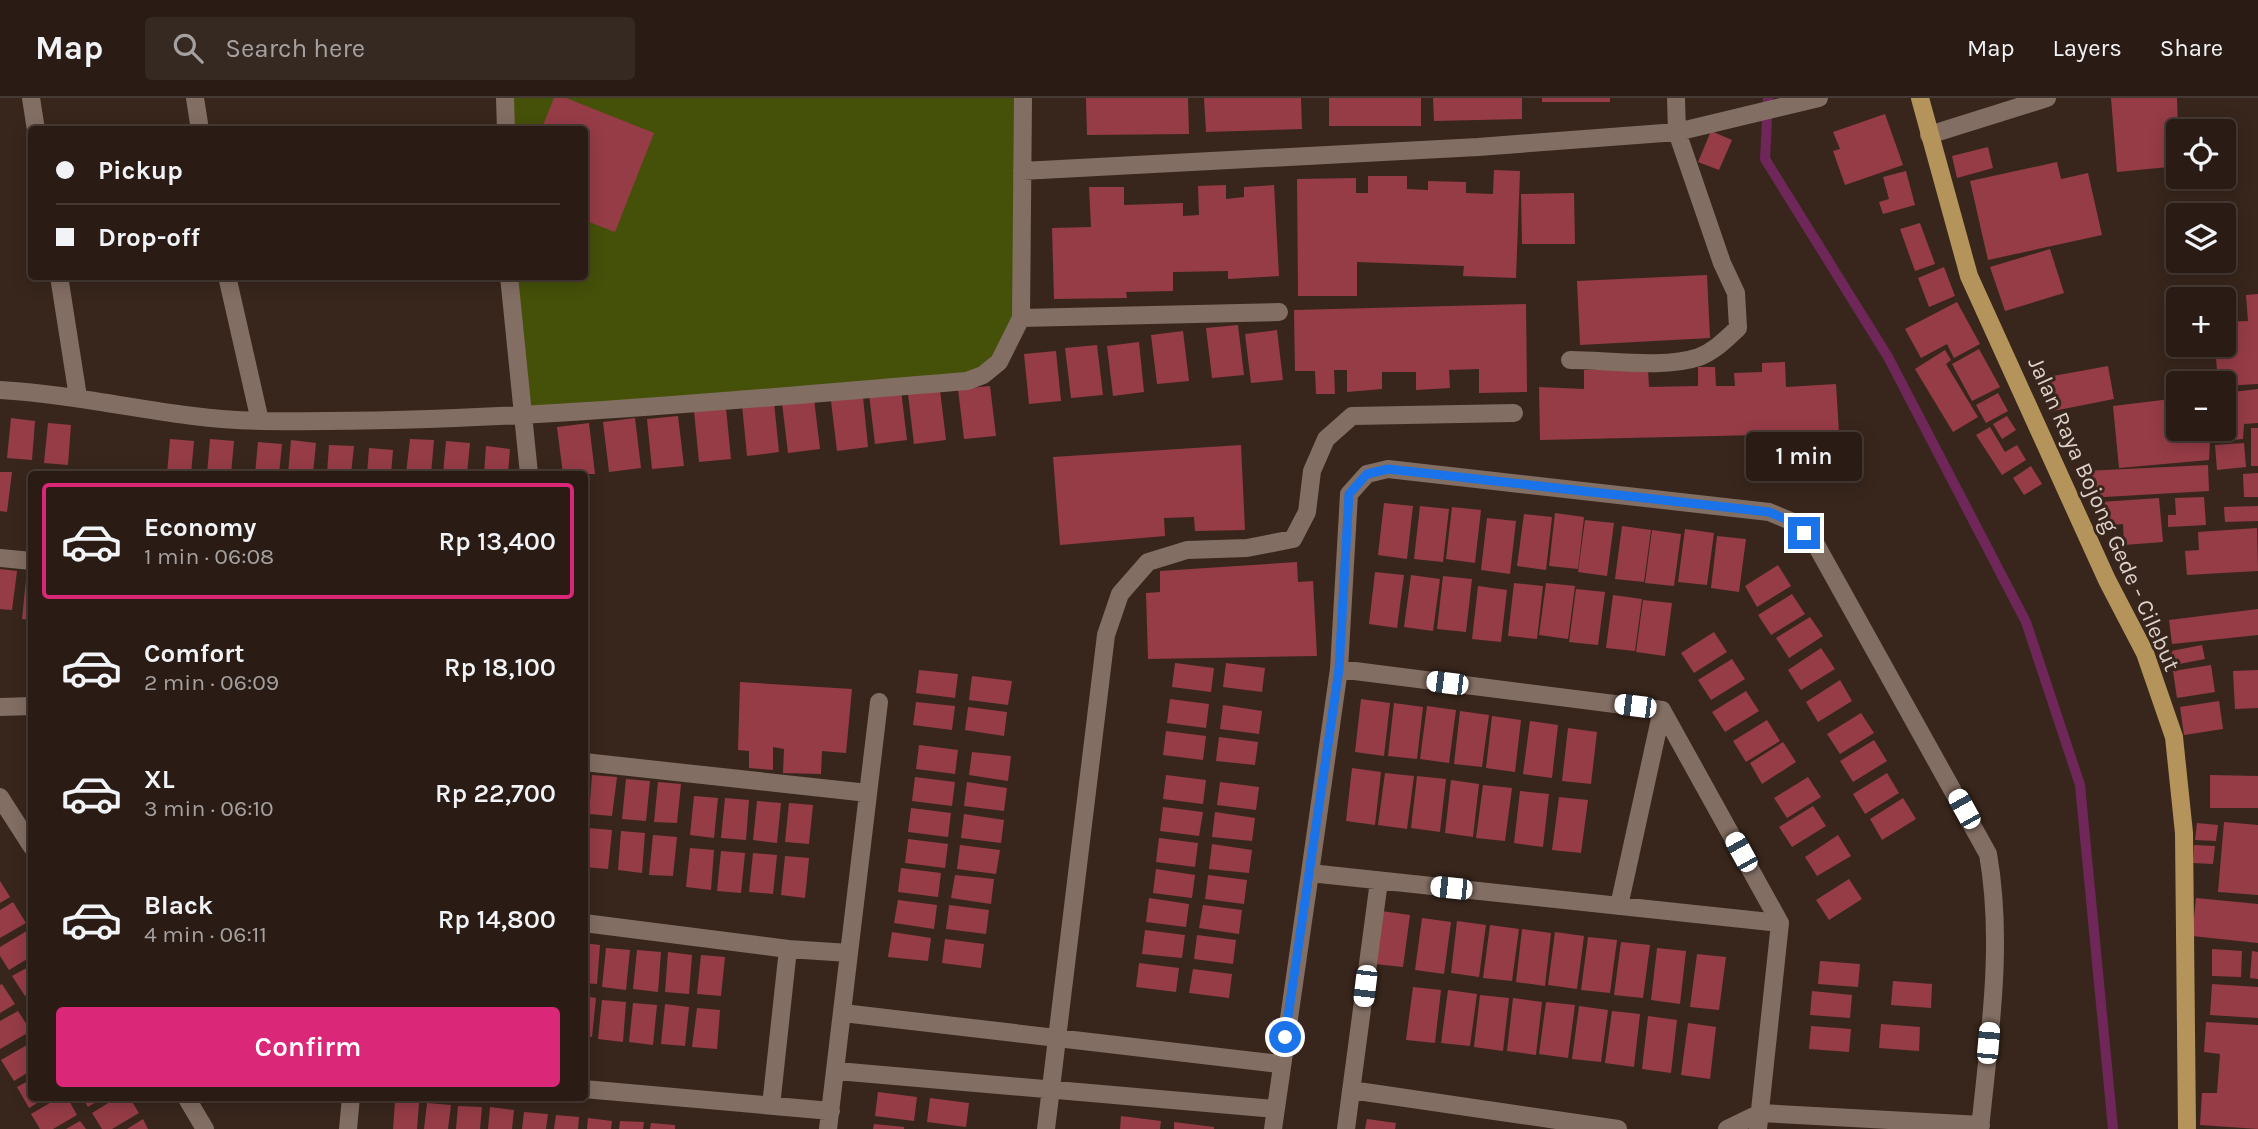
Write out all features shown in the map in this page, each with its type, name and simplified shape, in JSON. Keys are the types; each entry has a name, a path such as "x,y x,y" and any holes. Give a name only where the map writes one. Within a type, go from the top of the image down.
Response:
{"main road":[{"name":"Jalan Raya Bojong Gede - Cilebut","path":"1920,98 1969,276 2107,580 2145,653 2174,737 2185,833 2187,1129"}],"street":[{"path":"31,98 35,126"},
{"path":"195,98 199,126"},
{"path":"505,98 506,126"},
{"path":"0,390 78,397 173,415 260,421 523,417 967,381 983,375 999,362 1021,318 1023,98"},
{"path":"1570,360 1679,362 1710,351 1738,328 1736,293 1722,262 1677,132 1676,98"},
{"path":"1022,171 1478,147 1677,132 1819,98"},
{"path":"1929,135 2047,98"},
{"path":"60,280 78,397"},
{"path":"228,280 260,421"},
{"path":"509,280 529,471"},
{"path":"1021,318 1279,312"},
{"path":"1046,1129 1106,635 1120,594 1148,562 1187,550 1247,548 1293,539 1307,512 1312,471 1326,439 1352,416 1514,413"},
{"path":"1273,1129 1280,1064 1339,669 1349,494 1367,474 1388,469 1769,512 1793,522 1815,543 1988,854 1993,881 1995,943 1980,1127 1759,1121 1727,1129"},
{"path":"0,558 28,561"},
{"path":"1339,669 1662,710"},
{"path":"588,1089 772,1105 830,1120 879,702"},
{"path":"0,707 28,706"},
{"path":"1619,906 1662,710"},
{"path":"1662,710 1780,923 1759,1121"},
{"path":"588,762 868,793"},
{"path":"0,797 28,841"},
{"path":"1310,873 1780,923"},
{"path":"1346,1129 1379,881"},
{"path":"588,924 788,949 849,953"},
{"path":"772,1105 788,949"},
{"path":"843,1013 1059,1036 1280,1064"},
{"path":"837,1071 1275,1109"},
{"path":"1351,1090 1618,1129"},
{"path":"188,1101 205,1129"},
{"path":"348,1129 351,1101"}],"green space":[{"path":"505,98 1023,98 1021,318 983,375 523,417 509,280 588,280 588,126 506,126"}],"building":[{"path":"554,98 566,98 654,133 615,232 588,222 588,126 543,126"},
{"path":"1086,98 1188,98 1189,134 1087,135"},
{"path":"1204,98 1301,98 1302,129 1206,132"},
{"path":"1329,98 1421,98 1421,126 1329,126"},
{"path":"1433,98 1522,98 1522,119 1434,121"},
{"path":"1542,98 1610,98 1610,102 1542,102"},
{"path":"2111,98 2177,98 2178,119 2166,119 2166,167 2117,172"},
{"path":"1885,114 1903,165 1845,185 1833,151 1840,149 1833,132"},
{"path":"1711,131 1732,140 1719,170 1698,162"},
{"path":"1988,147 1993,168 1957,178 1952,156"},
{"path":"2057,162 2061,179 2088,173 2102,235 1988,260 1970,181"},
{"path":"1494,170 1520,171 1516,278 1463,276 1464,266 1357,262 1357,296 1298,296 1297,179 1356,178 1356,193 1368,193 1368,176 1407,176 1407,189 1428,190 1428,181 1466,182 1466,193 1493,194"},
{"path":"1906,171 1915,205 1883,214 1879,202 1889,199 1883,177"},
{"path":"1226,185 1226,199 1244,197 1244,187 1274,185 1279,276 1228,279 1228,271 1173,272 1173,291 1126,292 1127,298 1054,299 1052,228 1091,227 1089,187 1124,187 1124,205 1183,203 1183,216 1199,215 1198,186"},
{"path":"1574,193 1575,244 1522,244 1521,194"},
{"path":"1920,223 1935,264 1915,271 1900,229"},
{"path":"2050,249 2064,293 2005,311 1990,267"},
{"path":"1944,267 1955,296 1929,307 1918,278"},
{"path":"1707,275 1710,338 1580,345 1577,281"},
{"path":"2258,294 2258,384 2236,385 2236,371 2217,371 2216,357 2236,357 2236,322 2248,321 2246,295"},
{"path":"1957,302 1980,344 1954,358 1947,344 1921,358 1905,329"},
{"path":"1526,304 1527,392 1479,393 1479,369 1449,370 1450,388 1416,390 1416,372 1382,372 1382,389 1347,392 1347,370 1334,370 1335,394 1316,394 1315,371 1295,371 1294,310"},
{"path":"1238,325 1244,375 1212,378 1206,328"},
{"path":"1277,330 1283,380 1251,383 1245,334"},
{"path":"1183,331 1189,381 1157,384 1151,335"},
{"path":"1139,342 1144,392 1113,396 1107,346"},
{"path":"1097,345 1103,395 1071,398 1065,348"},
{"path":"1979,349 2000,387 1972,401 1952,364"},
{"path":"1945,350 1951,360 1946,364 1978,417 1953,432 1915,369"},
{"path":"1056,351 1061,401 1029,404 1024,354"},
{"path":"1785,362 1786,387 1836,384 1839,433 1540,440 1539,387 1584,389 1584,370 1648,369 1649,387 1698,386 1698,367 1715,367 1716,386 1735,386 1734,373 1762,372 1762,363"},
{"path":"2108,366 2114,399 2048,412 2042,378"},
{"path":"990,386 996,436 964,439 958,389"},
{"path":"2258,389 2258,423 2244,424 2243,439 2236,440 2236,392"},
{"path":"901,390 907,440 875,444 869,394"},
{"path":"940,390 946,440 914,444 908,394"},
{"path":"1998,393 2008,411 1986,423 1976,405"},
{"path":"863,397 868,447 837,451 831,401"},
{"path":"814,399 820,449 788,453 782,403"},
{"path":"2166,400 2166,441 2221,441 2210,442 2209,460 2119,468 2113,406"},
{"path":"774,402 779,452 747,456 742,405"},
{"path":"726,408 731,459 699,462 694,411"},
{"path":"678,416 684,466 652,469 647,419"},
{"path":"2007,416 2016,430 2002,439 1993,424"},
{"path":"11,418 35,421 32,460 7,458"},
{"path":"635,418 641,468 609,472 603,422"},
{"path":"48,423 71,425 68,465 44,463"},
{"path":"589,423 595,474 588,474 588,471 563,471 557,427"},
{"path":"1990,427 2005,452 2017,445 2026,460 2002,475 1976,435"},
{"path":"2251,428 2258,428 2258,466 2251,466"},
{"path":"170,439 194,441 191,471 167,471"},
{"path":"210,439 234,441 231,471 207,471"},
{"path":"410,439 434,440 431,471 406,471"},
{"path":"291,440 316,443 313,471 288,471"},
{"path":"446,441 470,443 467,471 443,471"},
{"path":"258,442 282,444 279,471 255,471"},
{"path":"2244,443 2246,467 2217,470 2215,445"},
{"path":"329,445 354,446 351,471 327,471"},
{"path":"1241,445 1245,530 1195,531 1194,517 1164,518 1165,536 1060,545 1053,457"},
{"path":"486,446 510,449 508,471 484,471"},
{"path":"369,448 393,450 391,471 367,471"},
{"path":"2208,465 2209,491 2087,498 2085,471"},
{"path":"2031,466 2042,484 2024,495 2013,478"},
{"path":"0,472 12,472 7,512 0,511"},
{"path":"2258,473 2258,497 2244,497 2243,474"},
{"path":"2204,497 2206,525 2168,527 2168,515 2176,515 2175,498"},
{"path":"2159,498 2163,542 2124,545 2123,524 2102,526 2101,502"},
{"path":"1384,503 1413,506 1407,559 1378,555"},
{"path":"1420,506 1449,509 1443,562 1414,559"},
{"path":"2258,506 2258,521 2225,522 2224,507"},
{"path":"1452,507 1481,510 1475,563 1446,559"},
{"path":"1555,513 1584,517 1578,569 1549,566"},
{"path":"1524,514 1552,517 1546,570 1517,566"},
{"path":"1487,518 1516,521 1510,574 1481,570"},
{"path":"1585,520 1614,523 1607,576 1578,572"},
{"path":"1622,526 1651,530 1644,582 1615,579"},
{"path":"2257,528 2258,571 2187,575 2185,551 2199,550 2198,532"},
{"path":"1685,529 1714,533 1707,585 1678,582"},
{"path":"1652,530 1681,534 1674,586 1645,583"},
{"path":"1717,536 1746,539 1739,592 1711,588"},
{"path":"1297,562 1298,582 1313,581 1317,656 1148,659 1146,593 1160,592 1160,571"},
{"path":"1778,565 1791,586 1757,607 1745,586"},
{"path":"0,569 17,571 12,610 0,609"},
{"path":"1375,572 1404,575 1397,628 1369,624"},
{"path":"1411,575 1440,579 1433,631 1404,627"},
{"path":"1443,576 1472,579 1466,632 1437,629"},
{"path":"26,580 28,580 28,620 22,619"},
{"path":"1514,583 1543,586 1537,639 1508,636"},
{"path":"1546,583 1575,586 1568,639 1539,635"},
{"path":"1478,586 1507,590 1501,642 1472,639"},
{"path":"1576,589 1605,592 1598,645 1569,642"},
{"path":"1792,594 1805,614 1771,635 1758,615"},
{"path":"1613,595 1642,599 1635,651 1606,648"},
{"path":"1643,600 1672,603 1665,656 1636,652"},
{"path":"2258,609 2258,635 2172,644 2169,620"},
{"path":"1810,617 1823,636 1789,658 1776,638"},
{"path":"1714,632 1727,652 1694,673 1681,653"},
{"path":"2202,645 2205,659 2169,666 2166,652"},
{"path":"1821,648 1835,669 1801,690 1788,670"},
{"path":"1732,659 1745,679 1711,700 1698,680"},
{"path":"1175,663 1214,668 1211,692 1172,687"},
{"path":"1226,663 1265,668 1262,692 1223,687"},
{"path":"2211,665 2215,692 2177,698 2173,671"},
{"path":"919,670 958,674 955,698 916,693"},
{"path":"2258,670 2258,708 2235,709 2233,671"},
{"path":"972,676 1012,681 1008,705 969,700"},
{"path":"1840,680 1852,701 1818,722 1806,702"},
{"path":"740,682 852,689 846,753 822,751 821,774 783,773 784,749 773,747 773,770 749,768 749,751 738,750"},
{"path":"1746,691 1759,711 1725,732 1712,712"},
{"path":"1170,699 1209,704 1206,728 1167,723"},
{"path":"1361,699 1390,703 1384,756 1355,752"},
{"path":"2219,701 2223,729 2184,735 2180,707"},
{"path":"916,702 955,706 952,730 913,725"},
{"path":"1394,703 1423,707 1417,759 1388,756"},
{"path":"1223,705 1262,711 1259,734 1220,729"},
{"path":"1427,706 1456,710 1449,763 1420,759"},
{"path":"968,707 1007,712 1004,736 965,730"},
{"path":"1460,711 1489,715 1482,767 1454,764"},
{"path":"1861,713 1874,733 1840,754 1827,734"},
{"path":"1492,716 1521,720 1515,772 1486,768"},
{"path":"1767,720 1780,741 1746,762 1733,741"},
{"path":"1530,721 1558,725 1552,778 1523,774"},
{"path":"1568,728 1597,732 1591,784 1562,781"},
{"path":"1166,731 1206,736 1203,760 1163,755"},
{"path":"1219,737 1258,742 1255,765 1216,761"},
{"path":"1874,740 1887,761 1853,782 1840,761"},
{"path":"1783,742 1796,762 1762,784 1750,763"},
{"path":"919,745 958,750 955,774 916,769"},
{"path":"972,752 1011,756 1008,781 969,775"},
{"path":"1352,768 1381,772 1375,825 1346,821"},
{"path":"1385,773 1414,776 1407,829 1378,825"},
{"path":"1887,773 1899,793 1865,814 1853,794"},
{"path":"592,775 617,777 612,816 589,814"},
{"path":"1166,775 1206,780 1203,804 1163,799"},
{"path":"2210,775 2258,776 2258,808 2210,808"},
{"path":"1417,776 1446,779 1440,832 1411,828"},
{"path":"915,777 955,782 952,806 912,801"},
{"path":"1808,777 1821,797 1787,818 1774,798"},
{"path":"626,779 650,781 646,821 622,819"},
{"path":"1451,780 1479,784 1473,837 1445,833"},
{"path":"658,782 681,784 677,823 654,822"},
{"path":"967,782 1007,788 1004,811 964,806"},
{"path":"1220,782 1259,787 1256,810 1217,805"},
{"path":"1483,785 1512,788 1505,841 1476,838"},
{"path":"1520,791 1549,794 1543,847 1514,843"},
{"path":"694,796 718,798 714,838 690,835"},
{"path":"1559,797 1588,800 1581,853 1552,850"},
{"path":"725,798 749,800 746,840 721,838"},
{"path":"1903,798 1916,819 1882,840 1870,819"},
{"path":"757,801 781,803 777,843 753,840"},
{"path":"789,803 813,805 809,844 785,842"},
{"path":"1813,806 1826,826 1792,847 1779,827"},
{"path":"1163,807 1203,812 1199,836 1160,831"},
{"path":"911,808 951,813 948,837 908,832"},
{"path":"1215,812 1255,818 1252,841 1212,837"},
{"path":"964,814 1004,820 1001,843 961,838"},
{"path":"2224,822 2258,825 2258,895 2218,892"},
{"path":"2197,823 2218,825 2216,841 2195,840"},
{"path":"588,828 612,830 608,869 588,867"},
{"path":"621,831 645,833 642,873 618,870"},
{"path":"653,835 677,837 673,876 649,875"},
{"path":"1838,835 1851,856 1817,876 1805,857"},
{"path":"1159,838 1198,843 1195,867 1156,862"},
{"path":"908,839 948,844 945,868 905,863"},
{"path":"1212,844 1252,850 1249,873 1209,869"},
{"path":"960,845 1000,850 996,874 957,869"},
{"path":"2194,845 2215,846 2213,864 2193,863"},
{"path":"690,848 714,850 711,890 686,887"},
{"path":"721,851 745,853 741,893 717,891"},
{"path":"753,853 777,855 773,894 749,892"},
{"path":"785,856 809,858 805,898 781,895"},
{"path":"901,868 941,873 938,897 898,892"},
{"path":"1156,869 1195,875 1192,898 1153,893"},
{"path":"955,875 994,879 991,904 951,898"},
{"path":"1208,875 1247,880 1244,904 1205,899"},
{"path":"1849,879 1862,899 1829,920 1816,900"},
{"path":"0,881 10,897 0,903"},
{"path":"1149,898 1189,904 1186,927 1146,922"},
{"path":"2196,898 2258,904 2258,943 2192,936"},
{"path":"898,900 937,905 934,929 894,923"},
{"path":"13,902 26,923 0,938 0,910"},
{"path":"949,905 989,910 986,934 946,929"},
{"path":"1203,905 1242,910 1239,934 1199,928"},
{"path":"1381,911 1410,915 1403,967 1375,964"},
{"path":"1422,918 1451,922 1444,974 1415,970"},
{"path":"1457,921 1486,925 1479,977 1451,973"},
{"path":"1490,925 1519,929 1512,981 1483,978"},
{"path":"1522,929 1551,933 1545,986 1516,982"},
{"path":"28,930 28,958 9,970 0,956 0,947"},
{"path":"1145,930 1185,935 1182,958 1142,954"},
{"path":"892,932 931,938 928,961 888,957"},
{"path":"1555,932 1584,936 1577,989 1548,985"},
{"path":"1197,935 1236,940 1233,964 1194,959"},
{"path":"1588,937 1617,940 1610,993 1581,990"},
{"path":"945,939 984,944 981,968 942,963"},
{"path":"1621,942 1650,945 1643,998 1614,995"},
{"path":"588,944 600,945 597,984 588,983"},
{"path":"606,948 630,950 626,990 602,987"},
{"path":"1657,948 1686,951 1680,1004 1651,1000"},
{"path":"2212,949 2242,951 2241,977 2212,976"},
{"path":"637,950 661,952 658,992 633,989"},
{"path":"2252,951 2258,952 2258,979 2250,978"},
{"path":"668,952 692,955 689,994 665,992"},
{"path":"1697,954 1726,957 1719,1010 1690,1007"},
{"path":"701,955 725,957 721,996 697,994"},
{"path":"1820,961 1860,964 1858,987 1818,984"},
{"path":"1139,963 1179,968 1176,992 1136,987"},
{"path":"28,967 28,995 25,996 12,976"},
{"path":"1193,969 1232,974 1229,998 1189,993"},
{"path":"1893,981 1932,984 1931,1008 1891,1005"},
{"path":"2,984 15,1004 0,1013 0,985"},
{"path":"2212,984 2258,987 2258,1018 2210,1015"},
{"path":"1413,987 1441,990 1435,1043 1406,1040"},
{"path":"1448,990 1477,994 1470,1046 1441,1043"},
{"path":"1812,991 1852,995 1850,1018 1810,1015"},
{"path":"1480,995 1509,998 1503,1051 1474,1047"},
{"path":"588,997 596,998 592,1037 588,1036"},
{"path":"1513,998 1542,1002 1536,1055 1507,1051"},
{"path":"602,1000 626,1002 623,1042 598,1039"},
{"path":"1546,1002 1575,1005 1568,1058 1539,1054"},
{"path":"633,1003 657,1005 653,1045 629,1042"},
{"path":"665,1004 689,1007 685,1046 661,1044"},
{"path":"1579,1006 1608,1010 1601,1062 1572,1059"},
{"path":"697,1008 720,1010 717,1049 692,1047"},
{"path":"18,1011 28,1026 28,1033 0,1049 0,1021"},
{"path":"1612,1011 1640,1014 1634,1067 1605,1063"},
{"path":"1648,1016 1677,1020 1671,1073 1642,1069"},
{"path":"2206,1022 2258,1025 2258,1129 2200,1125 2202,1093 2217,1093 2220,1054 2204,1052"},
{"path":"1688,1023 1716,1027 1710,1079 1681,1075"},
{"path":"1881,1024 1920,1027 1919,1051 1879,1048"},
{"path":"1811,1026 1851,1029 1849,1052 1809,1049"},
{"path":"28,1044 28,1072 14,1081 1,1060"},
{"path":"28,1081 28,1101 40,1101 29,1108 17,1087"},
{"path":"878,1092 917,1097 914,1121 875,1116"},
{"path":"930,1098 969,1103 966,1127 927,1122"},
{"path":"53,1101 69,1101 77,1115 53,1129 40,1129 31,1114"},
{"path":"84,1101 98,1101 88,1107"},
{"path":"112,1101 132,1101 139,1113 112,1129 102,1129 92,1113"},
{"path":"395,1101 419,1103 417,1129 393,1129"},
{"path":"427,1103 451,1105 448,1129 424,1129"},
{"path":"458,1106 482,1107 480,1129 456,1129"},
{"path":"490,1107 514,1110 512,1129 488,1129"},
{"path":"524,1112 548,1114 546,1129 522,1129"},
{"path":"556,1115 579,1117 578,1129 554,1129"},
{"path":"1121,1116 1161,1121 1160,1129 1120,1129"},
{"path":"588,1118 612,1121 611,1129 587,1129"},
{"path":"143,1119 148,1129 127,1129"},
{"path":"1367,1119 1396,1123 1395,1129 1365,1129"},
{"path":"80,1121 86,1129 66,1129"},
{"path":"620,1121 644,1122 643,1129 619,1129"},
{"path":"1174,1122 1214,1127 1214,1129 1174,1129"},
{"path":"651,1123 675,1125 675,1129 650,1129"},
{"path":"874,1124 904,1127 904,1129 873,1129"}],"waterway":[{"path":"1768,98 1765,159 1888,357 2026,622 2080,785 2113,1129"}],"route":[{"path":"1285,1037 1339,669 1349,494 1367,474 1388,469 1769,512 1793,522 1804,533"}]}
